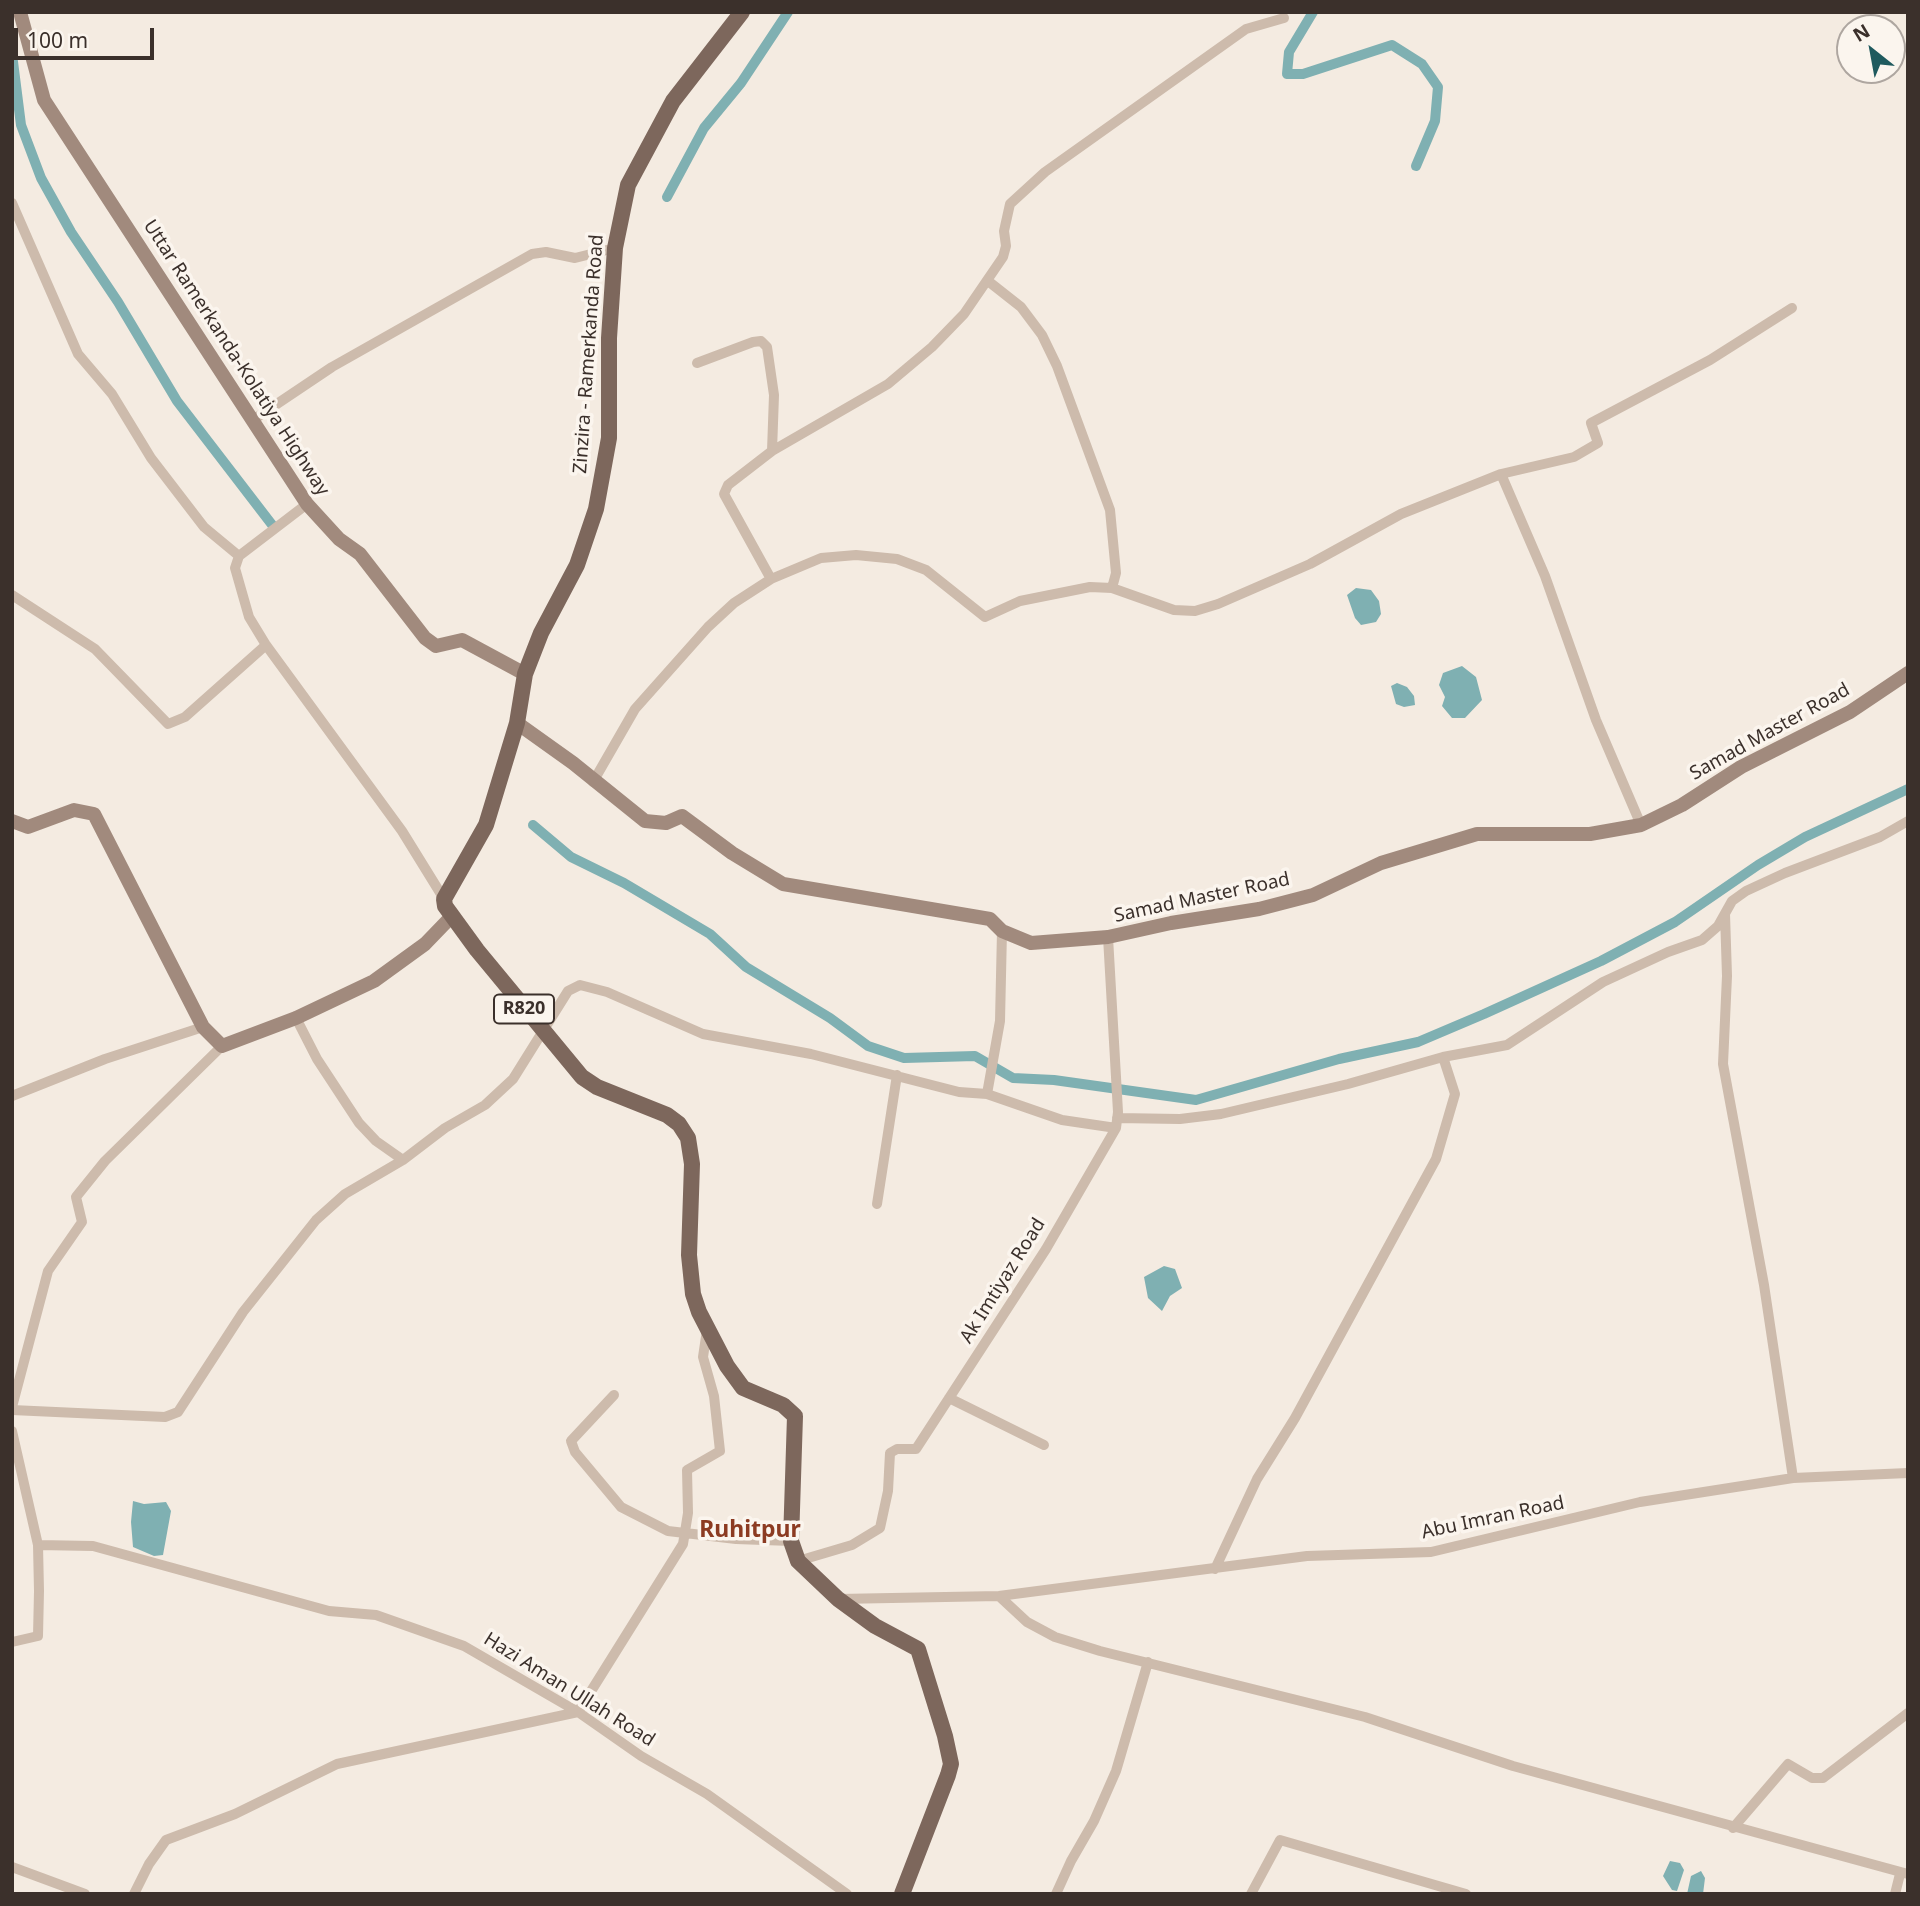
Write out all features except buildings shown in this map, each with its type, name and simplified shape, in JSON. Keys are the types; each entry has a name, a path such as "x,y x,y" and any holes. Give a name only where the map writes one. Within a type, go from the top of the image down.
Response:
{"main road":[{"name":"Zinzira - Ramerkanda Road","path":"444,899 486,825 517,723 525,674 541,633 577,565 596,509 607,459 609,338 615,248 628,185 673,101 734,16"},
{"name":"R820","path":"444,899 452,916 541,1030 582,1077 597,1087 667,1115 679,1124 688,1138 692,1164 689,1255 693,1294 707,1330 743,1388 783,1405 795,1416 790,1541 798,1561 838,1599 875,1626 918,1649 950,1755 948,1775 902,1894"}],"street":[{"name":"Uttar Ramerkanda-Kolatiya Highway","path":"20,12 44,100 307,504 339,539 360,554 425,638 436,646 462,640 525,674"},
{"path":"771,579 724,494 728,485 772,451 888,384 964,314 1003,257 1006,246 1004,231 1010,204 1030,186 1246,29 1284,18"},
{"path":"12,203 78,354 112,394 151,458 204,527 239,556"},
{"path":"253,419 332,367 532,254 546,252 576,258 615,248"},
{"path":"988,281 1021,307 1042,335 1058,366 1110,510 1116,573 1112,588"},
{"path":"593,782 635,709 708,627 734,603 771,579 821,558 856,555 897,559 926,570 985,617 1020,601 1090,587 1112,588 1174,610 1195,611 1218,604 1310,564 1401,514 1501,474 1574,457 1598,443 1591,424 1710,360 1792,308"},
{"path":"697,363 753,342 761,341 767,348 774,395 772,451"},
{"path":"1501,474 1545,576 1596,720 1642,825"},
{"path":"307,504 239,556 235,568 246,606 266,645 402,831 444,899"},
{"path":"12,595 95,649 168,724 176,724 185,718 266,645"},
{"name":"Samad Master Road","path":"517,723 573,763 593,782 645,821 666,823 682,816 732,853 783,884 990,919 1002,931 1031,943 1108,937 1171,923 1259,909 1313,895 1381,863 1477,834 1590,834 1642,825 1682,806 1752,761 1850,712 1908,673"},
{"path":"12,821 28,827 74,810 94,814 203,1027 222,1045"},
{"path":"452,916 401,963 373,981 296,1018 222,1045 105,1161 76,1197 82,1222 48,1271 12,1408 165,1417 178,1412 243,1312 316,1220 345,1194 485,1105 513,1079 541,1030 568,991 580,985 607,992 703,1034 811,1054 959,1091 988,1094 1062,1120 1180,1119 1221,1114 1348,1084 1443,1057 1507,1045 1604,982 1668,952 1702,940 1718,926 1732,901 1761,883 1880,837 1908,821"},
{"path":"1725,914 1727,976 1723,1064 1764,1285 1793,1478"},
{"path":"988,1094 996,1056 1003,977 1002,931"},
{"path":"1108,937 1117,1119"},
{"path":"296,1018 317,1059 359,1123 376,1141 402,1160"},
{"path":"12,1097 105,1059 203,1027"},
{"path":"1215,1569 1257,1479 1295,1418 1318,1371 1380,1265 1436,1159 1455,1094 1443,1057"},
{"path":"877,1204 897,1075"},
{"name":"Ak Imtiyaz Road","path":"798,1561 852,1545 880,1528 888,1491 890,1453 916,1449 1046,1249 1117,1119"},
{"path":"134,1894 154,1855 166,1840 235,1814 337,1764 578,1712 683,1544 686,1531 687,1470 720,1451 714,1396 703,1357 707,1330"},
{"path":"614,1395 571,1441 575,1452 621,1507 668,1531 686,1531 713,1538 790,1541"},
{"path":"949,1398 1044,1445"},
{"path":"12,1431 38,1545 38,1636 12,1642"},
{"name":"Abu Imran Road","path":"838,1599 999,1596 1307,1556 1431,1552 1640,1502 1793,1478 1908,1474"},
{"name":"Hazi Aman Ullah Road","path":"38,1545 93,1546 329,1611 376,1615 464,1646 578,1712 641,1756 707,1794 847,1894"},
{"path":"999,1596 1027,1622 1055,1637 1365,1717 1513,1766 1734,1828 1816,1847 1904,1874 1895,1894"},
{"path":"1056,1894 1094,1821 1116,1771 1148,1662"},
{"path":"1734,1828 1788,1764 1812,1778 1823,1779 1908,1713"},
{"path":"1251,1894 1280,1840 1466,1894"},
{"path":"12,1867 85,1894"}],"water":[{"path":"1356,588 1371,590 1379,601 1381,614 1376,622 1361,625 1355,618 1347,595"},
{"path":"1462,666 1476,677 1482,700 1465,718 1452,718 1442,706 1445,697 1439,685 1443,673"},
{"path":"1397,683 1407,687 1414,696 1415,705 1404,707 1396,704 1391,686"},
{"path":"1164,1266 1175,1269 1182,1288 1170,1296 1162,1311 1148,1298 1144,1277"},
{"path":"133,1501 144,1504 166,1502 171,1511 163,1555 154,1556 133,1547"},
{"path":"1670,1861 1680,1863 1684,1870 1677,1891 1672,1890 1663,1876"},
{"path":"1701,1871 1705,1878 1703,1894 1687,1894 1691,1876"}],"waterway":[{"path":"667,197 704,128 741,83 788,12"},
{"path":"1313,12 1289,52 1287,74 1303,74 1392,45 1422,64 1438,87 1435,121 1416,166"},
{"path":"12,54 21,125 41,178 71,232 118,302 177,401 273,526"},
{"path":"533,825 571,857 624,883 710,934 746,967 830,1018 868,1046 904,1058 975,1056 1013,1078 1054,1080 1196,1100 1339,1059 1418,1042 1484,1014 1601,961 1675,922 1758,865 1805,837 1908,789"}],"district":[{"name":"Ruhitpur","path":"750,1530"}]}
